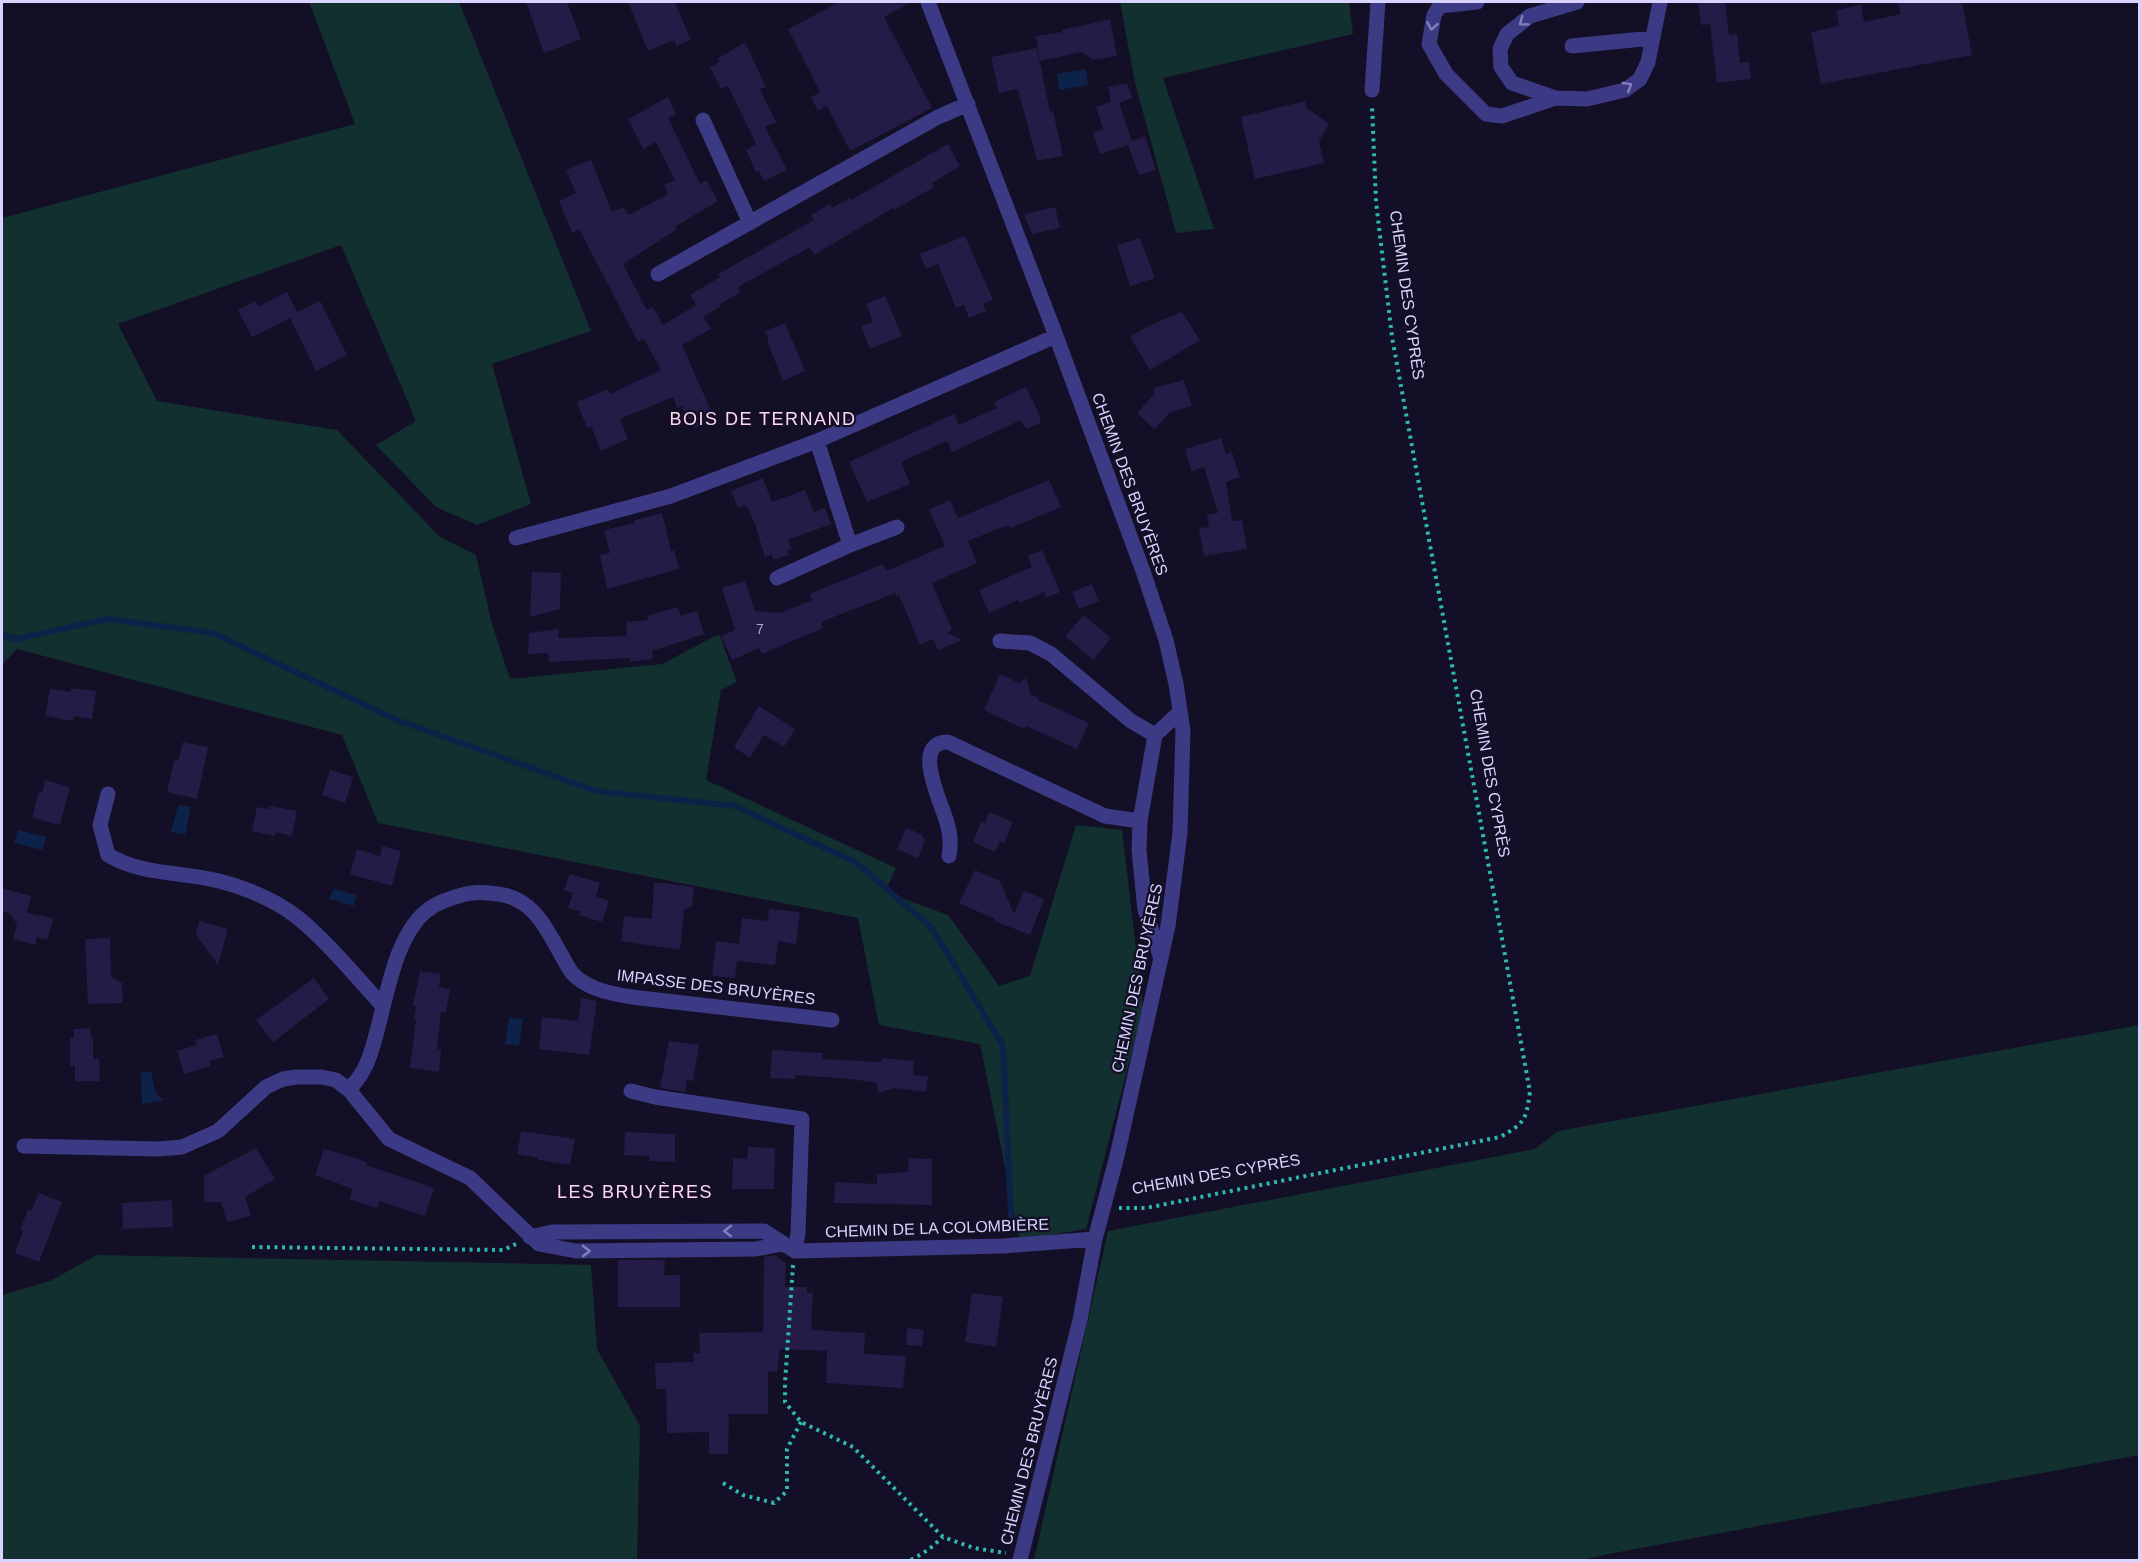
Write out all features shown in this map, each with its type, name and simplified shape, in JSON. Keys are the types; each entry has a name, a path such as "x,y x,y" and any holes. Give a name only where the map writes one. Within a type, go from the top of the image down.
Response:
{"street":[{"name":"CHEMIN DES BRUYÈRES","path":"928,2 1143,571 1166,640 1183,730 1180,833 1174,887 1161,959 1095,1239 1080,1320 1021,1558"},
{"path":"1372,90 1378,2"},
{"path":"1477,2 1440,6 1434,15 1429,44 1446,74 1486,114 1502,116 1556,98"},
{"path":"1577,2 1530,16 1507,34 1500,49 1501,67 1512,83 1556,98 1587,99 1625,90 1640,78 1648,63 1660,2"},
{"path":"1572,46 1653,38"},
{"path":"658,274 938,117 968,104"},
{"path":"702,120 750,223"},
{"path":"516,538 671,496 816,441 1056,336"},
{"path":"816,441 850,545"},
{"path":"777,578 850,545 897,527"},
{"path":"1000,641 1030,644 1051,654 1131,721 1155,735"},
{"path":"1161,959 1145,910 1139,850 1140,821 1155,735 1180,712"},
{"path":"949,856 951,844 948,825 930,768 930,750 940,742 948,742 1105,816 1140,821"},
{"path":"108,794 100,825 108,855 125,865 202,877 226,883 272,901 297,918 383,1006"},
{"name":"IMPASSE DES BRUYÈRES","path":"349,1090 362,1074 370,1056 401,947 412,928 428,909 469,892 486,892 515,898 531,908 543,922 573,974 590,985 619,995 832,1020"},
{"path":"24,1146 158,1149 182,1147 200,1141 218,1131 266,1087 283,1079 321,1077 336,1080 349,1090 389,1139 470,1178 486,1191 530,1238"},
{"path":"631,1091 655,1097 802,1119 798,1233 788,1248"},
{"name":"CHEMIN DE LA COLOMBIÈRE","path":"530,1238 552,1232 764,1231 788,1248 1003,1246 1095,1239"}],"path":[{"name":"CHEMIN DES CYPRÈS","path":"1103,1207 1146,1208 1500,1137 1520,1126 1527,1112 1530,1092 1392,337 1376,202 1372,90"},
{"path":"252,1247 503,1250 530,1238"},
{"path":"788,1248 785,1402 801,1422 853,1447 943,1537 974,1548 1021,1558"},
{"path":"723,1483 743,1495 774,1503 787,1491 788,1449 801,1422"},
{"path":"911,1560 928,1551 943,1537"}],"green space":[{"path":"309,2 459,2 591,331 492,364 531,504 477,525 436,507 376,445 416,421 341,245 118,324 157,401 337,430 440,537 476,555 492,624 510,679 662,664 719,634 737,682 721,690 706,780 896,868 885,892 948,915 999,986 1030,976 1076,825 1122,830 1143,1008 1086,1229 1020,1240 980,1044 879,1025 858,918 378,823 342,735 17,649 2,665 2,218 355,124"},
{"path":"1120,2 1349,2 1353,34 1163,78 1214,229 1176,233 1135,83"},
{"path":"2139,1025 2139,1455 1582,1560 1034,1560 1108,1231 1535,1149 1558,1131"},
{"path":"97,1255 591,1265 597,1349 640,1426 637,1560 2,1560 2,1295 50,1281"}],"water":[{"path":"1086,69 1088,85 1059,90 1057,74"},
{"path":"178,805 191,807 185,835 171,832"},
{"path":"18,830 46,837 42,850 14,843"},
{"path":"333,889 357,895 354,906 329,899"},
{"path":"509,1018 523,1019 519,1046 505,1044"},
{"path":"151,1071 156,1093 164,1100 142,1104 141,1073"}],"building":[{"path":"526,2 567,2 581,39 544,53"},
{"path":"628,2 675,2 691,40 677,46 674,40 648,51"},
{"path":"840,2 912,2 884,17 932,108 850,151 827,106 818,111 811,97 820,92 788,29"},
{"path":"1698,2 1725,2 1729,35 1737,34 1740,63 1749,62 1751,79 1717,83 1710,24 1701,25"},
{"path":"1898,2 1962,2 1972,55 1821,84 1811,32 1839,26 1836,10 1861,5 1864,22 1901,14"},
{"path":"1110,19 1117,56 1093,60 1082,52 1040,61 1036,36 1062,32 1062,30"},
{"path":"745,42 766,87 760,89 776,122 765,127 787,170 764,181 759,171 756,172 746,150 756,144 728,86 721,89 710,67 719,62 717,59"},
{"path":"1037,48 1050,112 1053,111 1063,156 1037,161 1018,89 999,93 991,57"},
{"path":"1127,83 1132,98 1119,103 1132,141 1145,136 1156,170 1139,175 1128,145 1100,154 1093,133 1103,129 1096,107 1111,102 1108,87"},
{"path":"668,97 676,114 668,118 700,184 706,180 718,201 675,227 676,230 623,264 647,310 653,307 663,325 696,305 690,295 720,277 718,274 814,220 811,215 830,204 832,208 850,198 851,200 948,144 960,166 932,183 934,187 894,210 893,208 814,255 810,247 738,287 741,292 703,317 711,329 682,345 715,420 695,428 691,418 687,420 682,406 677,408 673,397 620,419 628,439 601,451 591,426 587,428 577,402 608,389 610,394 661,370 644,339 638,342 579,229 572,233 559,201 576,193 566,170 591,160 612,212 623,207 629,215 668,194 664,185 675,180 656,142 643,149 628,119"},
{"path":"1305,101 1307,108 1329,124 1319,141 1324,163 1255,179 1241,117"},
{"path":"1055,207 1060,228 1032,234 1024,214"},
{"path":"965,236 993,300 983,304 986,311 969,318 964,305 956,308 938,264 926,269 920,254"},
{"path":"1140,238 1155,278 1130,286 1117,245"},
{"path":"287,292 297,312 320,301 347,355 316,371 290,318 252,337 238,310 256,301 258,307"},
{"path":"885,296 902,336 870,349 861,326 873,322 866,304"},
{"path":"1182,312 1200,340 1150,370 1130,337 1148,326"},
{"path":"785,323 805,371 783,381 765,331"},
{"path":"1184,380 1192,406 1171,412 1154,429 1137,413 1155,393 1154,388"},
{"path":"1026,387 1040,416 1040,423 1026,429 1021,420 952,452 947,441 901,462 910,484 867,502 849,462 954,414 959,425 997,408 994,402"},
{"path":"1221,438 1226,454 1232,452 1240,477 1226,482 1232,521 1242,520 1247,549 1204,556 1199,528 1209,527 1207,515 1218,513 1204,467 1191,471 1185,449"},
{"path":"763,478 772,502 805,490 814,512 825,508 831,524 788,540 792,549 787,550 789,555 773,560 772,555 765,557 755,524 746,505 738,508 731,491"},
{"path":"1049,480 1061,507 1010,528 1008,525 968,541 977,563 932,583 952,630 947,633 963,640 938,650 933,639 920,645 899,595 896,596 895,593 821,622 823,628 762,654 759,648 732,660 721,636 735,630 722,588 745,581 755,611 780,613 812,600 809,594 883,564 886,571 945,546 929,510 950,500 958,518"},
{"path":"662,513 671,551 674,550 679,569 607,589 600,555 610,553 604,530 635,523 635,520"},
{"path":"1042,550 1060,592 1046,598 1044,592 1020,603 1018,600 989,613 979,590 1032,567 1028,556"},
{"path":"532,572 561,573 560,609 530,617"},
{"path":"1092,584 1099,601 1079,609 1072,592"},
{"path":"678,607 681,616 697,611 704,634 652,651 653,659 630,662 630,658 549,662 548,653 528,654 529,633 559,629 558,638 627,636 626,622 648,620 647,616"},
{"path":"1084,615 1111,638 1093,660 1065,636"},
{"path":"1000,674 1019,683 1026,678 1031,695 1039,698 1038,700 1089,723 1077,749 1026,726 1024,729 984,710"},
{"path":"71,688 96,691 92,719 74,716 73,721 45,716 50,689 71,692"},
{"path":"759,706 795,729 784,747 764,735 750,758 734,747"},
{"path":"183,742 208,747 197,799 167,792 174,760 178,761"},
{"path":"330,770 353,777 345,803 322,795"},
{"path":"45,780 70,787 60,825 32,818 39,791 42,793"},
{"path":"270,806 297,811 292,836 276,832 275,836 252,831 257,807 269,809"},
{"path":"989,812 1013,822 1004,843 1000,841 995,852 973,842 981,822 985,823"},
{"path":"906,828 921,834 925,841 918,858 897,849"},
{"path":"382,846 401,851 392,886 350,874 357,849 380,856"},
{"path":"975,870 1000,881 1014,914 1024,891 1044,899 1030,935 994,921 995,919 959,903"},
{"path":"570,874 600,883 596,896 609,901 602,922 579,915 580,911 568,908 573,893 564,890"},
{"path":"654,882 694,887 692,906 684,910 680,950 621,941 624,916 652,919"},
{"path":"2,888 31,896 27,913 54,918 47,940 37,937 35,945 13,939 17,925 11,914 2,911"},
{"path":"769,909 800,912 796,944 778,941 775,965 737,961 735,978 712,976 716,941 739,944 742,918 768,921"},
{"path":"199,921 228,929 218,965 196,935"},
{"path":"110,938 111,977 122,983 123,1003 88,1004 85,939"},
{"path":"420,971 441,974 439,987 450,989 446,1012 441,1012 437,1049 441,1049 439,1072 410,1068 416,1019 414,1019 416,1006 413,1006"},
{"path":"314,978 329,999 273,1042 256,1020"},
{"path":"581,998 597,1001 589,1055 539,1049 542,1017 578,1021"},
{"path":"90,1028 90,1037 93,1037 93,1059 99,1059 100,1081 75,1081 75,1065 70,1066 70,1038 74,1038 74,1029"},
{"path":"217,1034 224,1057 209,1061 211,1066 184,1074 177,1051 197,1045 195,1040"},
{"path":"669,1041 699,1045 693,1081 687,1080 685,1092 660,1088"},
{"path":"772,1050 823,1053 822,1059 881,1062 882,1058 914,1061 913,1075 928,1076 926,1092 894,1088 878,1093 877,1083 851,1079 795,1075 795,1079 770,1078"},
{"path":"521,1131 575,1139 570,1165 517,1154"},
{"path":"625,1132 675,1134 675,1162 649,1161 649,1156 624,1155"},
{"path":"748,1147 775,1148 774,1189 732,1189 733,1158 747,1159"},
{"path":"256,1148 275,1179 245,1197 251,1216 227,1222 221,1202 204,1202 204,1176"},
{"path":"324,1149 359,1159 367,1163 366,1165 434,1188 425,1216 379,1201 377,1208 349,1199 353,1189 315,1175"},
{"path":"909,1158 932,1159 932,1205 834,1203 835,1182 877,1184 877,1174 908,1172"},
{"path":"39,1193 62,1202 39,1262 15,1253 28,1209 31,1211"},
{"path":"172,1200 173,1227 123,1229 122,1203"},
{"path":"775,1255 786,1263 785,1287 807,1287 807,1293 813,1293 811,1330 865,1333 864,1354 906,1356 903,1388 826,1383 827,1351 780,1349 777,1372 768,1371 768,1414 729,1414 728,1454 709,1454 709,1432 667,1433 666,1389 656,1389 655,1363 694,1362 693,1353 700,1353 699,1333 763,1332 764,1257"},
{"path":"618,1260 665,1260 664,1275 680,1275 680,1307 618,1307"},
{"path":"972,1293 1003,1297 996,1347 965,1342"},
{"path":"907,1328 924,1330 922,1346 906,1345"}],"waterway":[{"path":"2,635 16,639 108,619 213,633 397,720 596,791 735,806 857,863 932,928 1003,1046 1011,1215"}],"district":[{"name":"BOIS DE TERNAND","path":"763,419"},
{"name":"LES BRUYÈRES","path":"635,1192"}]}
